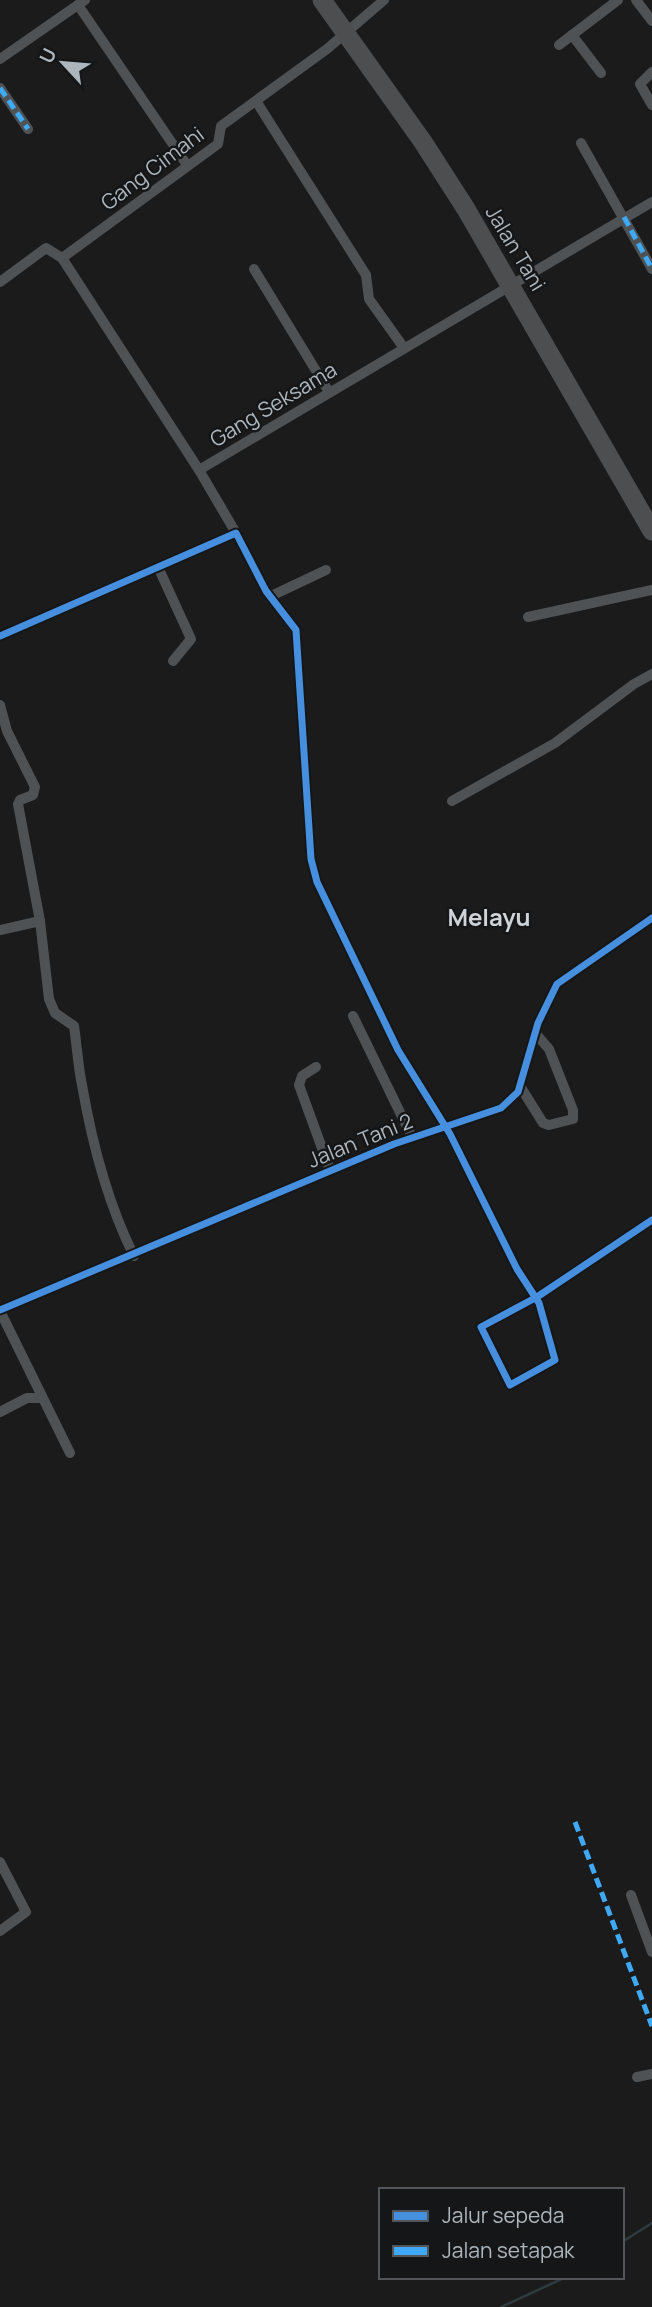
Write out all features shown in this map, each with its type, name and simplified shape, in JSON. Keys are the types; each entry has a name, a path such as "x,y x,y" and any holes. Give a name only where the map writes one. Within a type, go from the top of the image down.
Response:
{"highway":[{"name":"Jalan Tani","path":"322,0 424,142 512,284 652,531"}],"street":[{"name":"Gang Cimahi","path":"62,258 218,144 221,126 346,33 384,0"},
{"path":"559,45 618,0"},
{"path":"636,0 652,21"},
{"path":"0,59 82,3 187,165"},
{"path":"572,34 601,73"},
{"path":"652,72 640,84 652,105"},
{"path":"0,88 28,129"},
{"path":"256,101 366,275 369,299 404,348"},
{"path":"581,144 652,269"},
{"name":"Gang Seksama","path":"62,258 199,470 652,202"},
{"path":"0,282 46,248 62,258"},
{"path":"254,269 329,392"},
{"path":"199,470 271,596 296,630 311,859 317,882 386,1026 443,1125 517,1269 537,1297 555,1360 510,1385 481,1327 537,1297 652,1220"},
{"path":"0,636 236,533"},
{"path":"158,566 191,639 173,662"},
{"path":"271,596 326,570"},
{"path":"528,617 652,590"},
{"path":"452,801 555,743 634,684 652,674"},
{"path":"0,705 7,731 35,787 33,795 20,800 18,804 40,921 52,1008 74,1026 82,1088 103,1174 115,1212 134,1256"},
{"name":"Jalan Tani 2","path":"0,1311 330,1170 443,1125 501,1108 517,1094 542,1013 557,984 652,918"},
{"path":"0,930 40,921"},
{"path":"353,1016 412,1137"},
{"path":"520,1086 543,1124 569,1122 573,1119 573,1110 549,1049 536,1034"},
{"path":"316,1067 302,1076 299,1085 330,1170"},
{"path":"0,1311 70,1453"},
{"path":"0,1412 27,1398 42,1398"},
{"path":"0,1862 26,1910 25,1915 0,1931"},
{"path":"631,1895 652,1952"},
{"path":"637,2077 652,2074"}],"waterway":[{"path":"624,2241 652,2223"},
{"path":"501,2307 562,2279"}],"marked path":[{"path":"0,88 28,129"},
{"path":"624,217 652,269"},
{"path":"575,1822 652,2026"}],"cycle path":[{"path":"0,636 236,533 266,591 296,630 311,859 317,882 398,1050 450,1134 517,1269 539,1303 555,1360 510,1385 481,1327 537,1297 652,1220"},
{"path":"0,1310 394,1144 501,1108 518,1092 538,1023 557,984 652,918"}],"district":[{"name":"Melayu","path":"489,916"}]}
